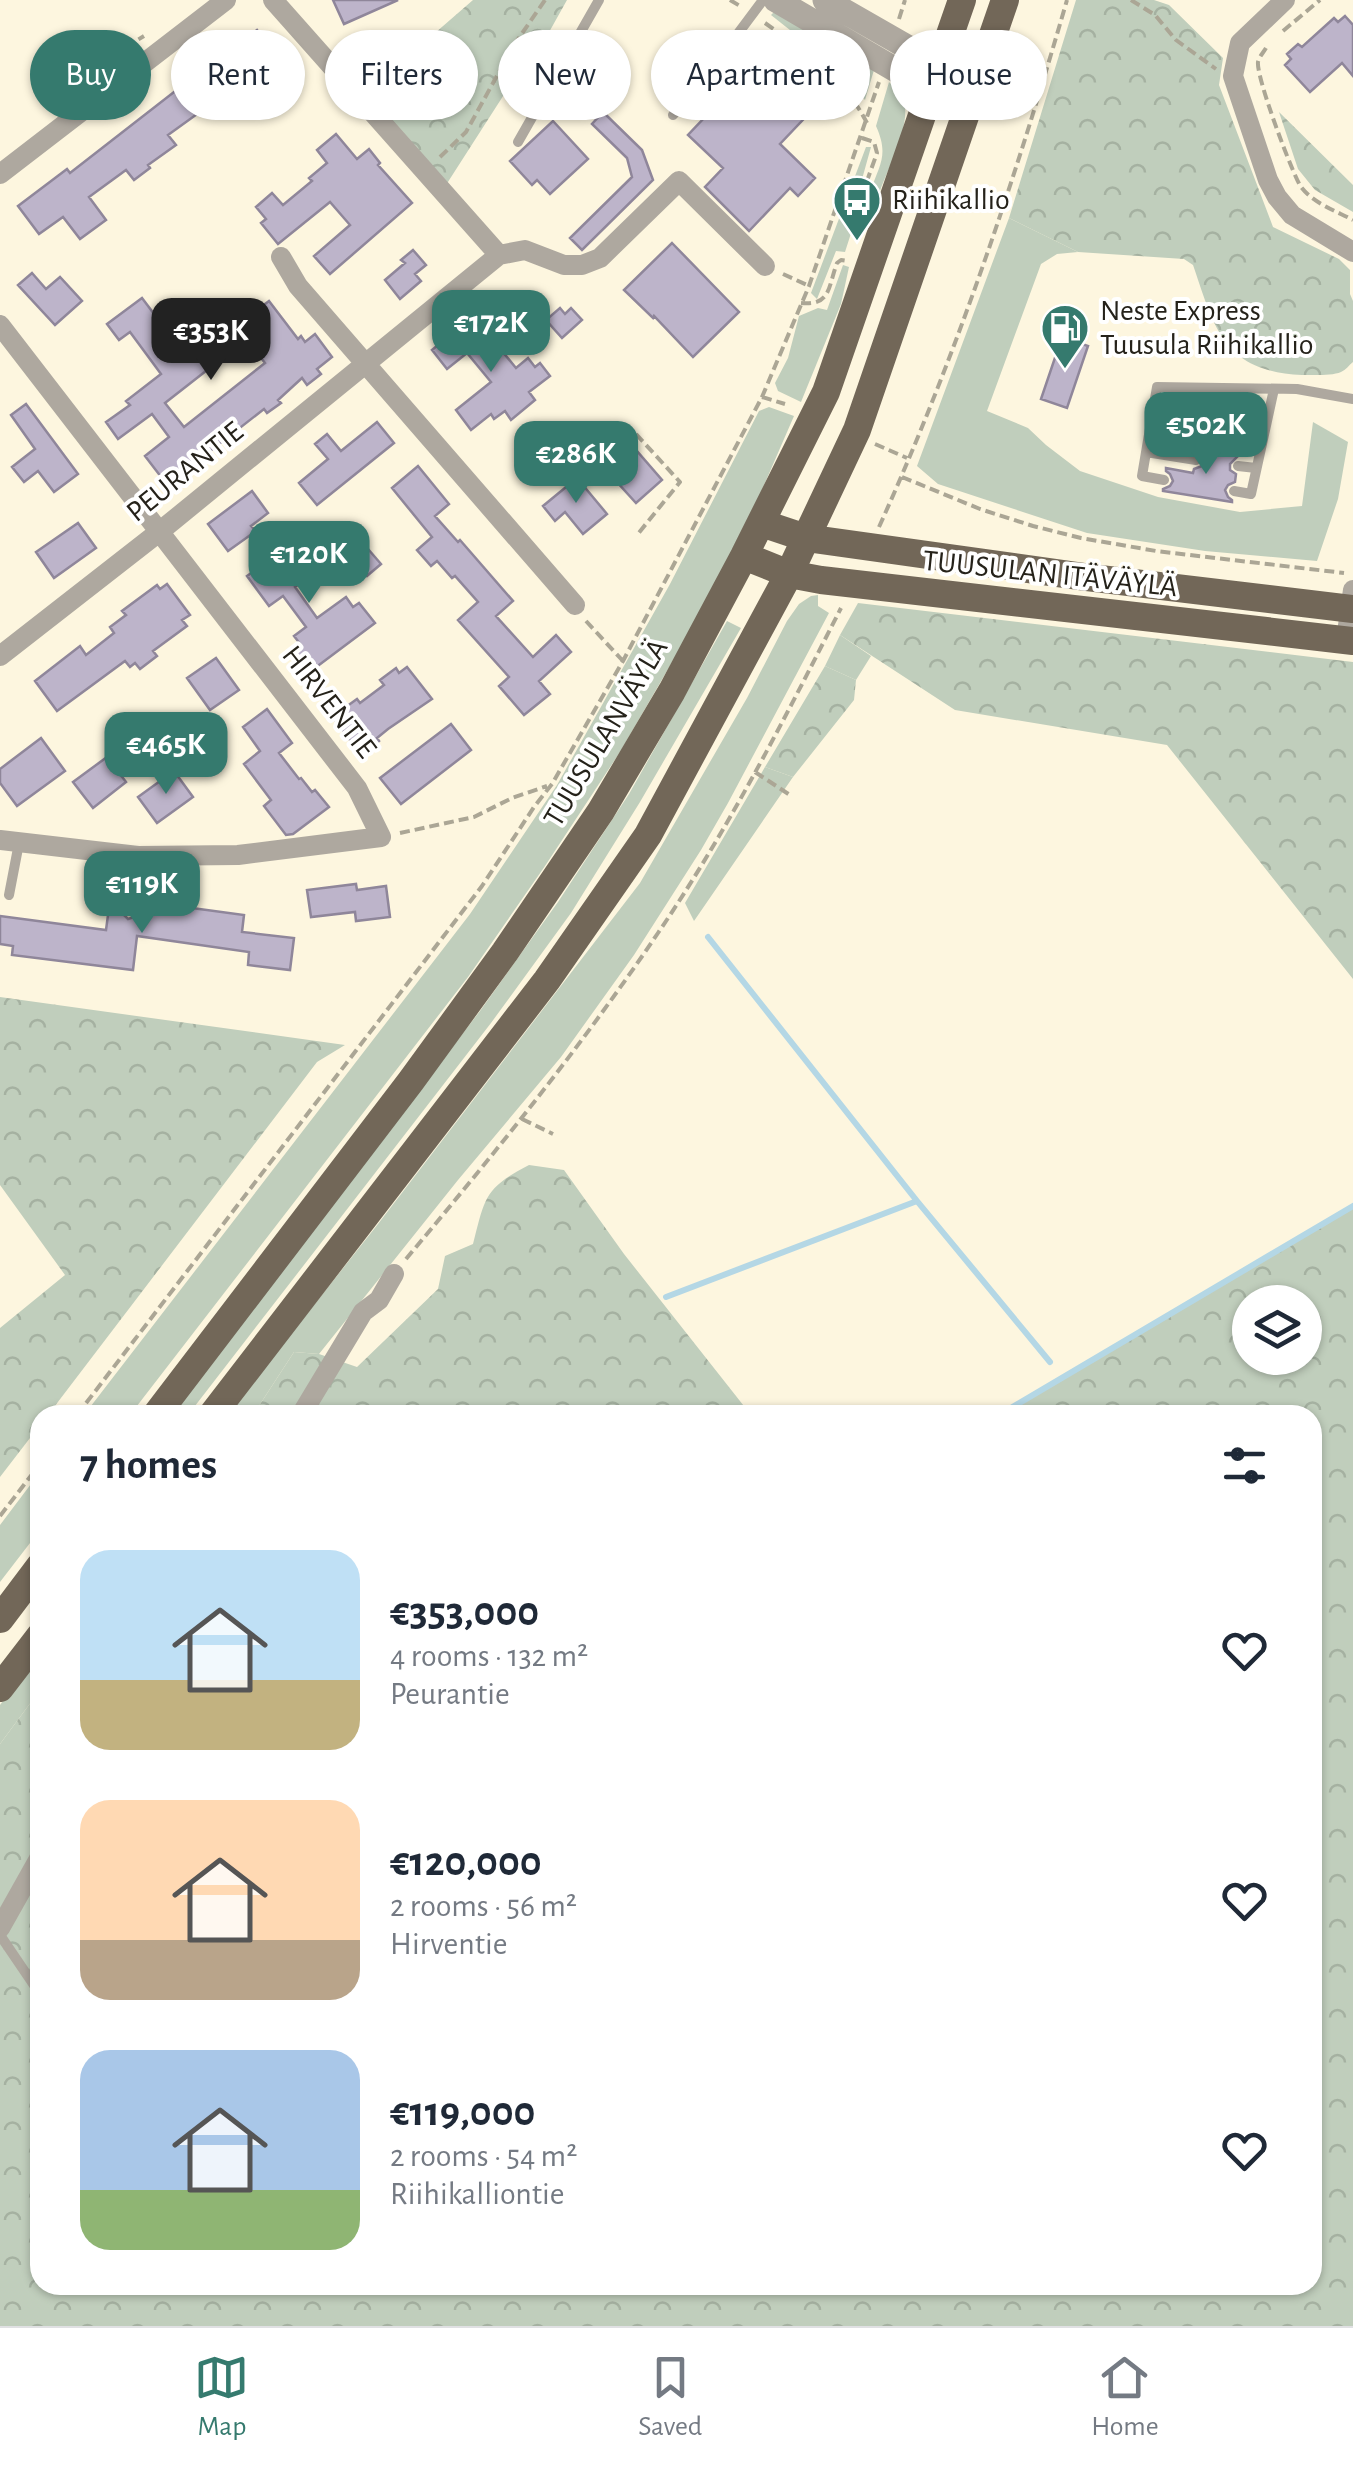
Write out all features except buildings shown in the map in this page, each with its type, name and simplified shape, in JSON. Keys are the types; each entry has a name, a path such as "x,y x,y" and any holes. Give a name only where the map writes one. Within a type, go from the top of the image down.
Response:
{"main road":[{"name":"TUUSULANVÄYLÄ","path":"952,30 962,0"},
{"path":"995,30 1005,0"},
{"name":"TUUSULANVÄYLÄ","path":"164,1405 505,952 611,794 672,691 826,392 922,120"},
{"path":"220,1405 547,980 648,835 789,574 856,430 965,120"},
{"name":"TUUSULAN ITÄVÄYLÄ","path":"761,523 806,538 1085,578 1352,603"},
{"name":"TUUSULAN ITÄVÄYLÄ","path":"744,556 789,574 866,586 1350,640"},
{"path":"0,1619 30,1579"},
{"path":"0,1688 30,1649"}],"street":[{"path":"0,174 226,0"},
{"path":"274,0 499,256 525,250 564,265 582,265 600,258 678,181 766,266"},
{"path":"776,0 890,56"},
{"path":"825,0 890,46"},
{"path":"1285,0 1240,42 1233,76 1277,197 1292,216 1353,252"},
{"name":"PEURANTIE","path":"0,656 499,256"},
{"path":"281,257 298,286 574,605"},
{"name":"HIRVENTIE","path":"0,325 358,788 381,837"},
{"path":"1350,640 1352,603"},
{"path":"10,841 138,856 238,855 381,837"},
{"path":"307,1405 363,1312 379,1300 394,1274"},
{"path":"0,1931 30,1876"}],"lane":[{"path":"518,142 599,0"},
{"path":"741,30 763,0"},
{"path":"1164,480 1142,476 1157,388 1297,389 1353,400"},
{"path":"1234,491 1251,494 1274,389"},
{"path":"1146,452 1196,460"},
{"path":"1238,466 1256,468"},
{"path":"8,895 10,841"},
{"path":"130,911 138,856"},
{"path":"0,1931 30,1978"}],"path":[{"path":"424,173 466,132 545,0"},
{"path":"730,0 820,62 853,97 867,123"},
{"path":"898,22 905,0"},
{"path":"879,528 944,376 1002,214 1067,0"},
{"path":"1131,0 1154,14 1176,40 1210,66 1263,86"},
{"path":"1280,34 1320,0"},
{"path":"1267,45 1258,62 1293,171 1303,190 1353,220"},
{"path":"85,1405 482,886 552,784 623,661 762,397 809,286 882,73"},
{"path":"862,138 874,142 877,153 863,192 870,198"},
{"path":"801,303 824,300 837,263 849,262"},
{"path":"766,266 809,286"},
{"path":"762,397 785,404"},
{"path":"636,434 680,482 637,535"},
{"path":"872,443 908,458"},
{"path":"902,477 980,510 1081,538 1156,551 1353,574"},
{"path":"1154,562 1156,551"},
{"path":"574,605 623,661"},
{"path":"394,1274 574,1053 660,930 785,718 841,607"},
{"path":"754,772 790,795"},
{"path":"381,837 474,817 552,784"},
{"path":"522,1119 553,1134"},
{"path":"0,1516 30,1477"}],"green space":[{"path":"473,0 567,0 550,30 498,30 498,104 446,185 389,120 478,120 478,30 438,30"},
{"path":"1076,0 1154,0 1169,5 1223,58 1219,85 1273,227 1339,259 1350,270 1353,362 1337,373 1322,375 1276,372 1255,365 1226,342 1208,309 1193,265 1184,259 1078,252 1009,218 1039,120 1047,120 1047,94"},
{"path":"777,9 810,30 790,30 771,15"},
{"path":"889,82 890,120 904,123 876,194 870,192 882,152 876,126"},
{"path":"1279,112 1353,185 1353,212 1315,190 1298,169"},
{"path":"866,147 871,147 859,190 862,199 845,252 836,251 817,299 811,293"},
{"path":"1009,218 1078,252 1057,254 1041,264 987,411 1028,428 1080,471 1158,497 1240,512 1302,506 1313,422 1348,442 1338,499 1317,561 1205,551 1087,533 938,484 917,466"},
{"path":"843,265 849,267 841,304 801,402 778,391 775,383 788,358 799,316 818,308 827,310"},
{"path":"769,407 794,416 755,506 708,600 620,752 545,866 468,977 138,1405 92,1405 470,914 557,785 670,584 759,411"},
{"path":"818,595 818,606 829,613 728,803 634,955 561,1057 319,1354 294,1352 260,1405 235,1405 640,883 787,621 799,604"},
{"path":"858,603 1353,662 1353,979 1167,745 955,710 840,635"},
{"path":"727,621 741,628 571,913 491,1023 196,1405 177,1405 480,1011 629,794"},
{"path":"840,635 871,656 856,680 825,666"},
{"path":"825,666 856,680 854,700 793,777 765,767"},
{"path":"765,767 793,777 694,921 685,903"},
{"path":"0,997 345,1045 317,1062 56,1405 30,1405 30,1438 0,1477 0,1328 65,1275 0,1185"},
{"path":"529,1165 564,1170 624,1254 743,1405 260,1405 294,1352 319,1354 357,1367 438,1289 445,1256 473,1244 484,1205 503,1181"},
{"path":"1353,1206 1353,2326 0,2326 0,1744 30,1704 30,2295 1322,2295 1322,1405 1017,1405"},
{"path":"30,1485 30,1543 0,1582 0,1525"},
{"path":"30,1664 30,1704 0,1744 0,1705"}],"waterway":[{"path":"708,937 1050,1362"},
{"path":"666,1297 917,1201"},
{"path":"1016,1405 1353,1206"}],"place":[{"name":"Riihikallio","path":"857,242"},
{"name":"Neste Express Tuusula Riihikallio","path":"1065,370"}]}
